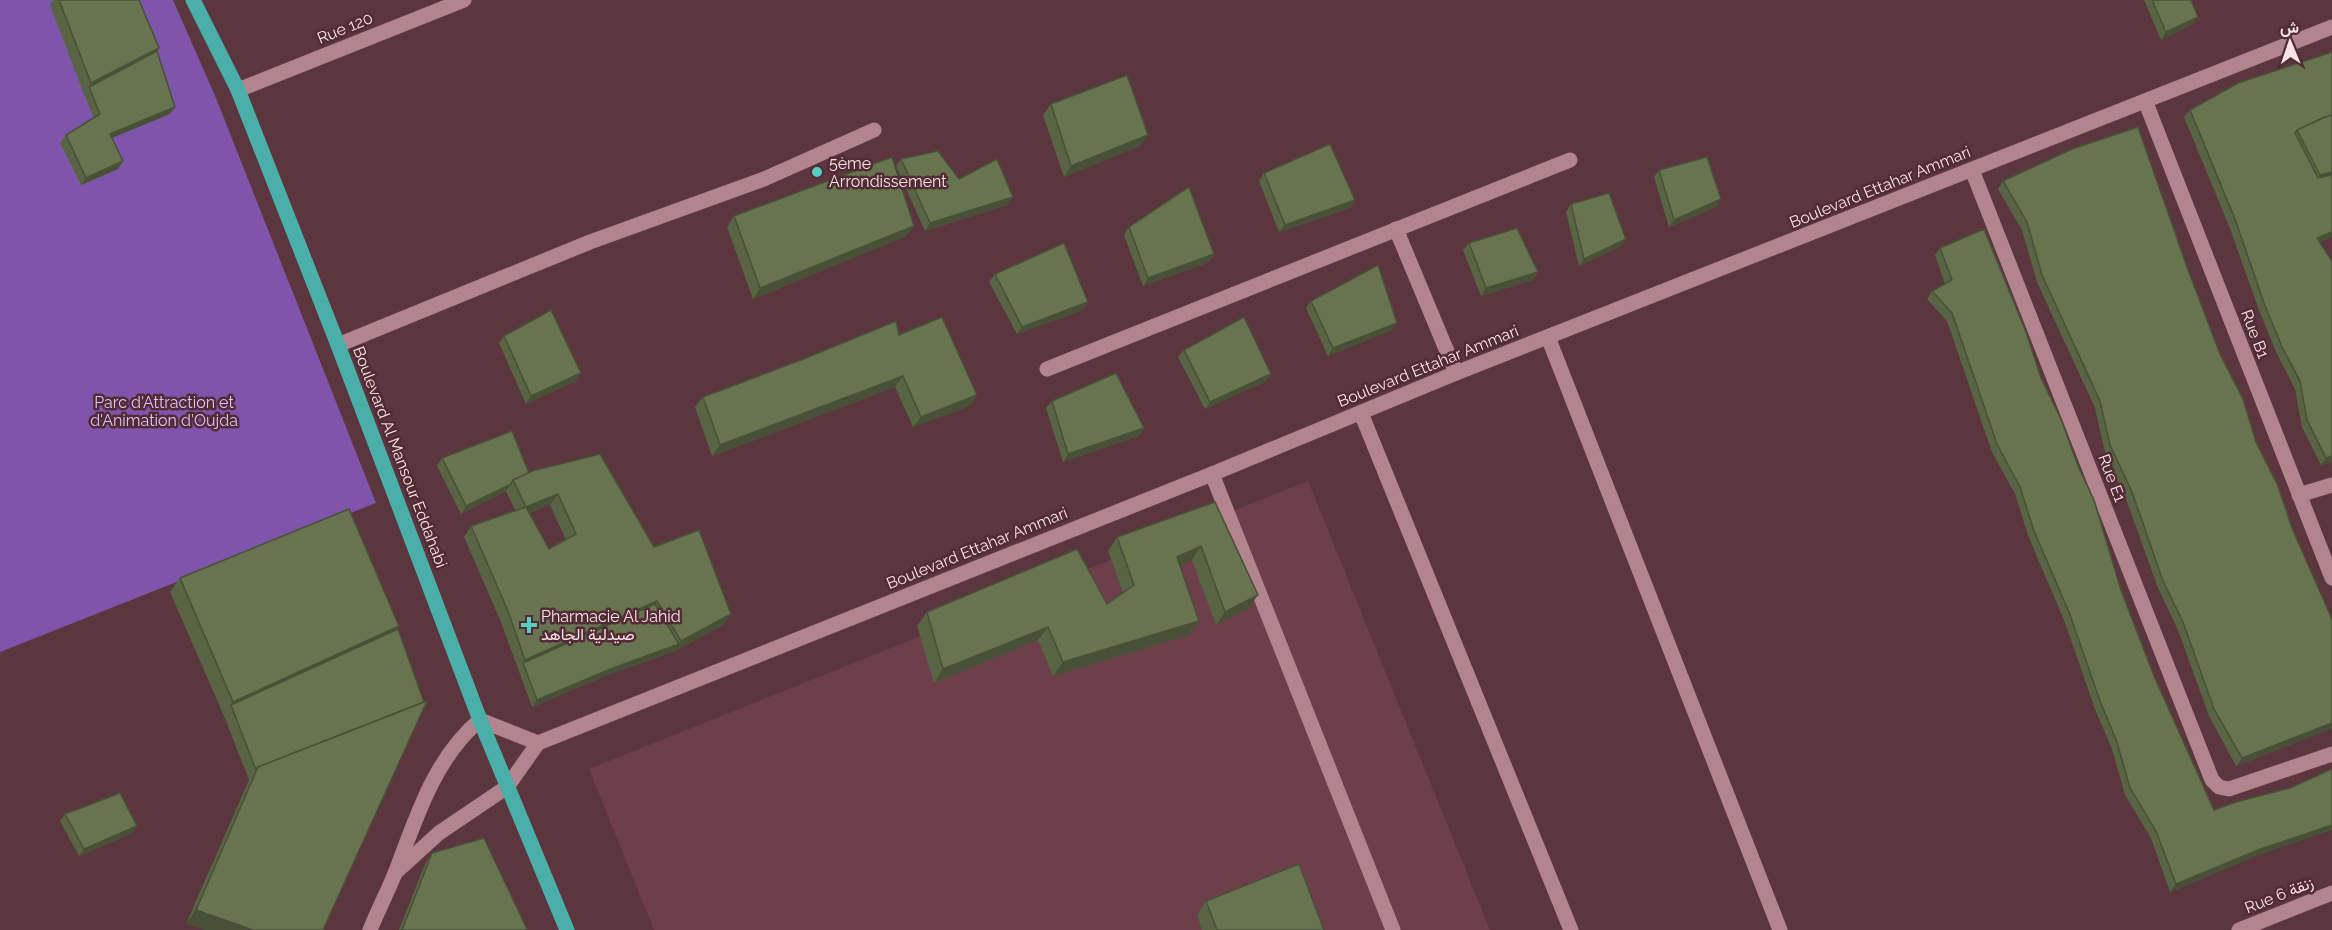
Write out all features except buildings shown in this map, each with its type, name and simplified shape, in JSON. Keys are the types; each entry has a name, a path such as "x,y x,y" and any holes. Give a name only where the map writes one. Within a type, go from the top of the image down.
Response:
{"main road":[{"name":"Boulevard Al Mansour Eddahabi","path":"193,0 238,90 338,345 480,720 567,930"}],"street":[{"name":"Rue 120","path":"238,90 465,0"},
{"name":"Boulevard Ettahar Ammari","path":"538,743 1212,474 1456,373 2146,103 2332,27"},
{"name":"Rue B1","path":"2146,103 2332,578"},
{"path":"338,345 590,242 764,179 874,130"},
{"path":"1047,369 1570,160"},
{"name":"Rue E1","path":"1972,170 2209,775 2219,788 2229,789 2332,754"},
{"path":"1396,229 1456,373"},
{"path":"1548,337 1780,930"},
{"path":"1360,413 1571,930"},
{"path":"1212,474 1394,930"},
{"path":"2299,495 2332,485"},
{"path":"370,930 413,827 445,759 458,740 480,720 538,743 507,787 439,833 395,873"},
{"name":"Rue 6 زنقة","path":"2239,930 2332,893"}],"shaded area":[{"path":"1308,481 1490,930 654,930 589,769"}],"green space":[{"name":"Parc d'Attraction et d'Animation d'Oujda","path":"0,0 173,0 216,98 376,503 0,652"}],"place":[{"name":"5ème Arrondissement","path":"817,172"},
{"name":"Pharmacie Al Jahid صيدلية الجاهد","path":"529,625"}]}
